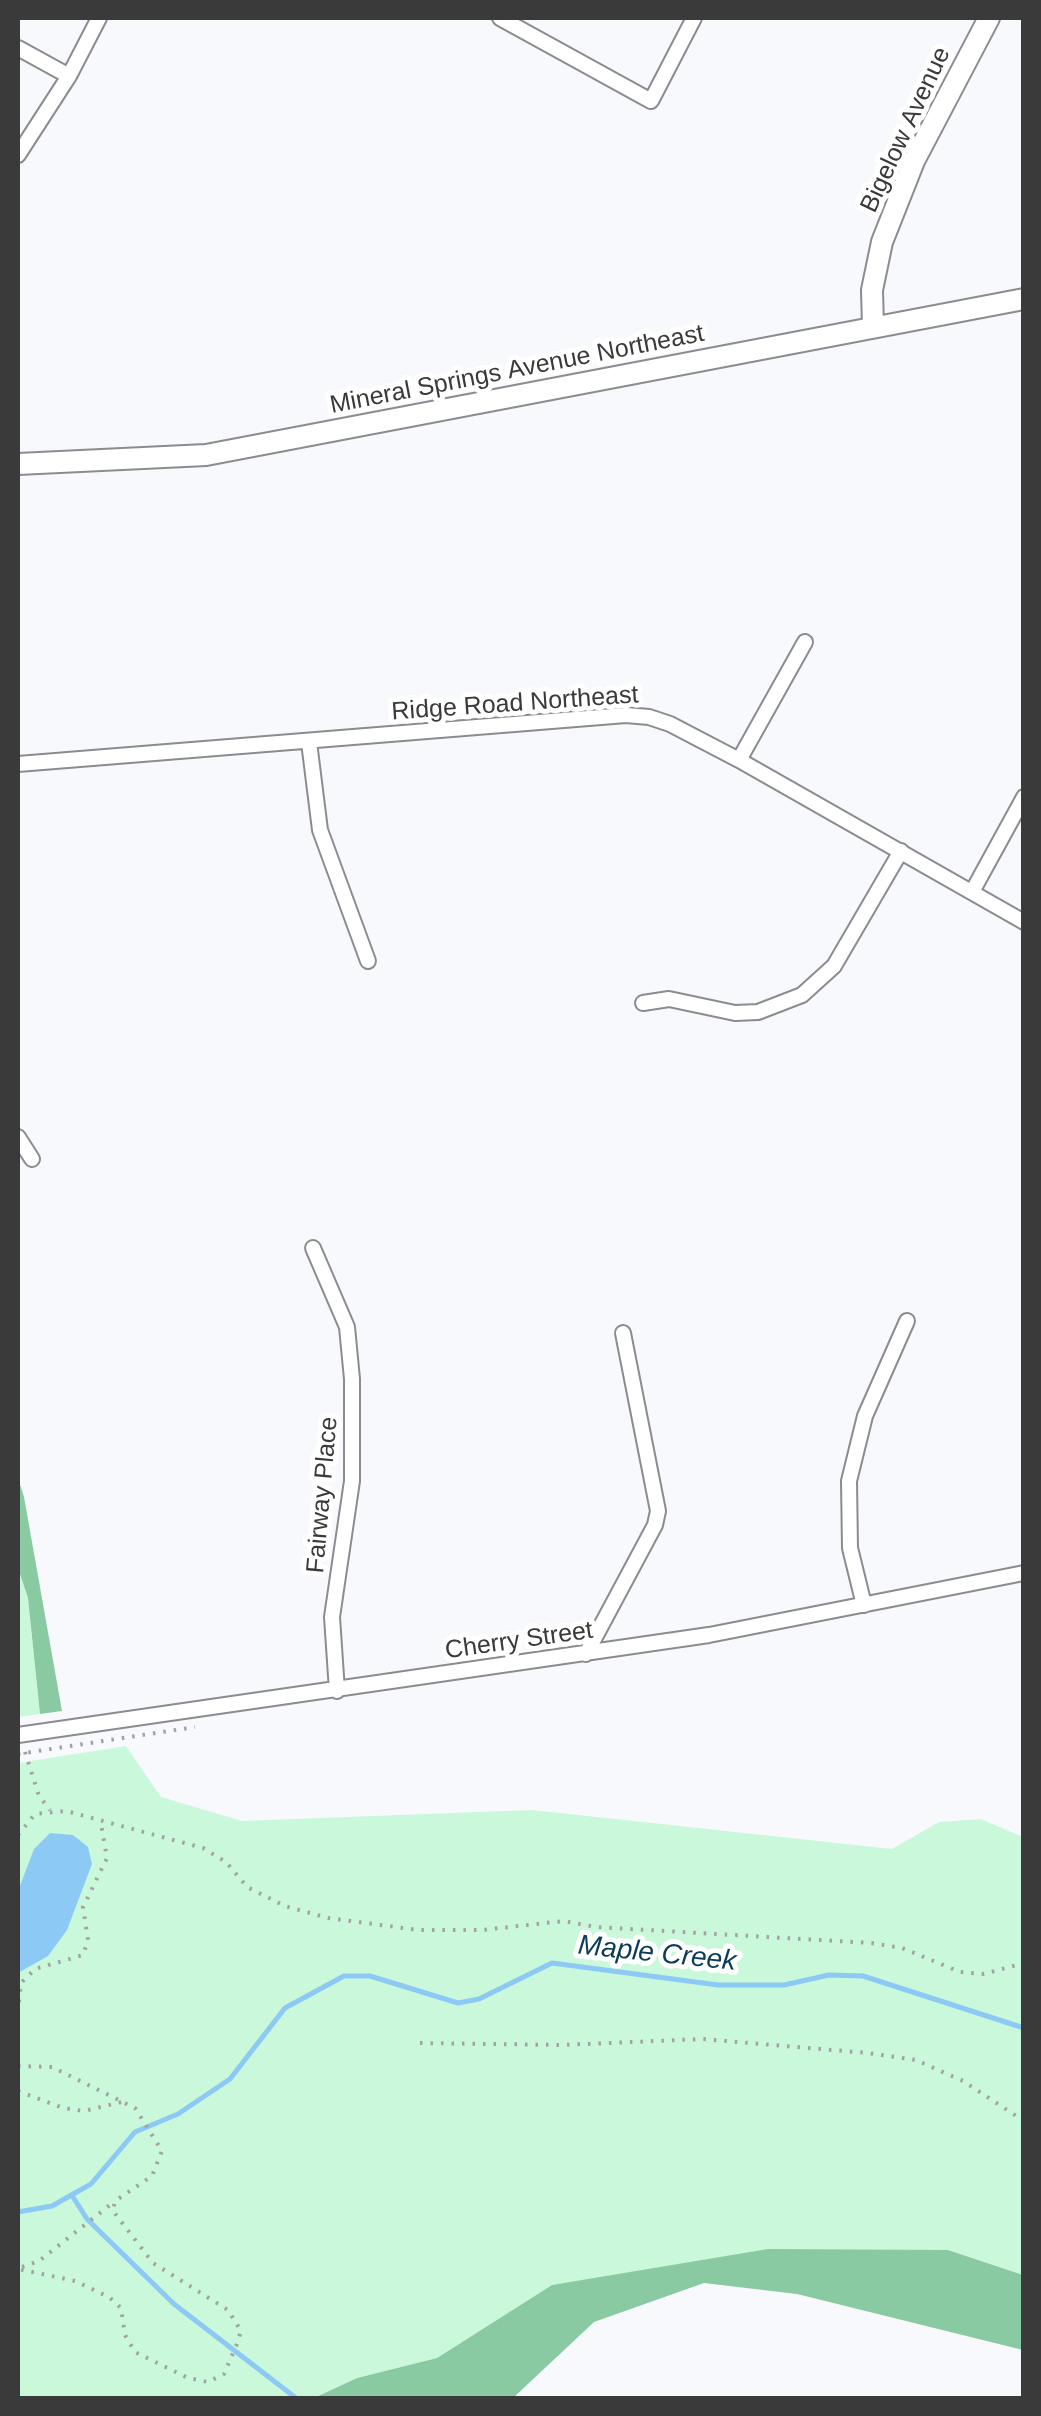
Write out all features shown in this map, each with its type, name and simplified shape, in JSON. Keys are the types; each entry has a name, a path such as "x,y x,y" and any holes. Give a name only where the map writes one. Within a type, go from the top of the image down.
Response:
{"main road":[{"name":"Bigelow Avenue","path":"872,327 872,290 882,242 914,161 988,18"},
{"name":"Mineral Springs Avenue Northeast","path":"18,464 206,455 1024,299"}],"street":[{"path":"18,155 99,18"},
{"path":"500,18 651,101 694,18"},
{"path":"18,48 68,76"},
{"path":"738,760 806,642"},
{"name":"Ridge Road Northeast","path":"18,764 626,715 670,724 1024,922"},
{"path":"308,742 320,830 368,961"},
{"path":"972,892 1024,797"},
{"path":"643,1003 669,999 747,1012 781,1006 802,995 834,966 901,851"},
{"path":"18,1137 32,1159"},
{"name":"Fairway Place","path":"313,1248 346,1328 352,1378 352,1482 332,1617 337,1691"},
{"path":"864,1605 850,1548 849,1480 865,1416 907,1321"},
{"path":"586,1654 655,1525 658,1510 623,1334"},
{"name":"Cherry Street","path":"19,1734 586,1654 1024,1573"}],"path":[{"path":"19,1734 38,1796 50,1810"},
{"path":"18,1835 34,1814 50,1810 203,1848 226,1862 247,1887 285,1906 328,1918 418,1930 482,1930 564,1921 871,1943 902,1948 960,1972 984,1974 1024,1964"},
{"path":"19,2002 20,1983 34,1969 83,1955 88,1940 84,1907 107,1858 101,1824"},
{"path":"420,2043 562,2045 702,2039 868,2053 916,2060 963,2081 1024,2120"},
{"path":"18,2066 52,2067 126,2101 162,2150 152,2176 115,2200 39,2261 18,2269"},
{"path":"18,2091 63,2108 84,2111 126,2101"},
{"path":"18,2269 75,2281 109,2297 121,2308 125,2335 135,2352 208,2382 224,2374 240,2332 228,2310 153,2263 113,2211 115,2200"}],"green space":[{"path":"18,1478 62,1711 40,1714 28,1598 18,1568"},
{"path":"18,1568 28,1598 40,1714 18,1717"},
{"path":"126,1746 161,1797 242,1821 532,1810 892,1849 939,1822 981,1819 1023,1837 1023,2275 948,2250 552,2285 437,2358 357,2378 314,2398 18,2398 18,1763"},
{"path":"768,2249 948,2250 1023,2275 1023,2350 797,2294 704,2283 594,2322 513,2398 314,2398 357,2378 437,2358 552,2285"}],"water":[{"path":"50,1833 73,1835 88,1847 92,1864 67,1930 48,1956 18,1973 18,1891 34,1849"}],"waterway":[{"name":"Maple Creek","path":"18,2212 52,2206 91,2184 135,2132 178,2114 230,2079 285,2008 344,1976 370,1976 458,2003 479,1999 552,1963 718,1985 784,1985 829,1975 863,1976 1024,2028"},
{"path":"73,2197 87,2219 174,2304 296,2398"}]}
